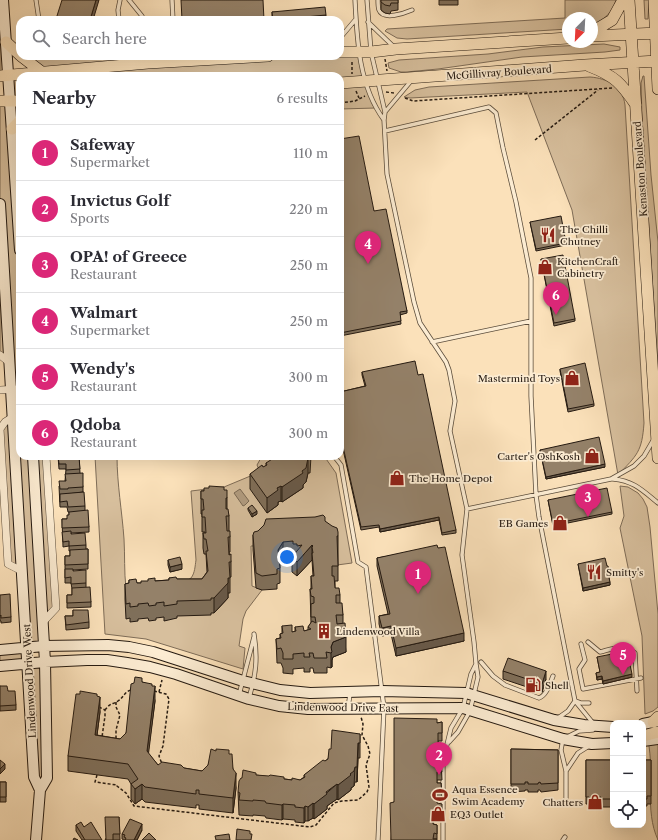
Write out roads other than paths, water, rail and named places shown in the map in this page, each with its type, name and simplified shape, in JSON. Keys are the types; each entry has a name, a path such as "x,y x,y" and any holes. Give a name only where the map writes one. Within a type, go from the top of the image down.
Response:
{"main road":[{"path":"598,28 612,20 623,0"},
{"name":"Kenaston Boulevard","path":"629,0 658,458"},
{"path":"654,0 658,89"},
{"path":"598,36 656,33"},
{"path":"344,52 371,52 396,49 562,38"},
{"path":"6,42 16,51"},
{"path":"27,60 41,72"},
{"path":"50,72 140,60"},
{"name":"McGillivray Boulevard","path":"344,83 657,61"},
{"path":"585,65 606,72 618,82 636,106"},
{"path":"4,76 16,75"},
{"path":"646,735 658,732"}],"street":[{"path":"2,0 6,42 4,76 16,125"},
{"name":"Lindenwood Drive West","path":"0,204 10,363 16,389 13,417 34,777 40,790"},
{"path":"0,355 10,363"},
{"path":"0,390 16,389"},
{"path":"13,417 2,425 0,429 8,564 22,571"},
{"name":"Lindenwood Drive West","path":"33,460 45,662 48,778 40,790 36,840"},
{"name":"Lindenwood Drive West","path":"42,623 56,608 46,460"},
{"name":"Lindenwood Drive East","path":"1,648 108,645 128,647 153,652 248,682 280,690 310,693 382,691 470,694 554,720 599,727 610,727"},
{"name":"Lindenwood Drive East","path":"1,667 28,663 107,660 150,667 176,674 244,698 294,708 466,709 563,740 592,744 610,743"},
{"path":"646,741 658,740"}],"lane":[{"path":"36,0 38,16"},
{"path":"119,16 120,0"},
{"path":"129,0 142,16"},
{"path":"172,0 173,16"},
{"path":"355,0 355,52 365,81 379,113 384,120"},
{"path":"366,0 371,52 385,112 384,120 387,174 414,302 420,323 446,362 455,401 450,431 467,509 462,555 478,677 470,694 458,732 449,742"},
{"path":"378,0 380,12 387,16 412,10"},
{"path":"344,33 356,19"},
{"path":"368,22 396,49"},
{"path":"385,112 414,78"},
{"path":"385,131 489,107 496,113 531,278 531,396 536,495 542,537 575,701 591,722 599,727"},
{"path":"432,342 531,321"},
{"path":"467,509 611,479 629,469 639,461 657,436"},
{"path":"337,460 341,465 358,562 366,567 384,708 378,840"},
{"path":"611,479 635,484 658,503"},
{"path":"244,698 248,682 254,634 257,651 256,674 248,682 244,698"},
{"path":"588,642 600,652 626,647 630,648 635,653 637,691"},
{"path":"581,644 585,660 579,669 583,689 641,678"},
{"path":"481,662 493,676 505,685 540,698 546,692 553,676"},
{"path":"443,840 443,761 449,742 451,728 466,709 470,694 470,674 476,664"},
{"path":"348,708 350,693"},
{"path":"575,701 589,704"},
{"path":"554,720 568,711 575,701"},
{"path":"566,800 566,771 562,753 563,740 574,733 599,727"},
{"path":"566,771 578,753 592,744"}],"place":[{"name":"The Chilli Chutney","path":"548,235"},
{"name":"Walmart","path":"368,264"},
{"name":"KitchenCraft Cabinetry","path":"545,267"},
{"name":"Qdoba","path":"556,315"},
{"name":"Mastermind Toys","path":"572,378"},
{"name":"Carter's OshKosh","path":"592,456"},
{"name":"The Home Depot","path":"397,478"},
{"name":"OPA! of Greece","path":"588,517"},
{"name":"EB Games","path":"560,523"},
{"name":"Smitty's","path":"594,572"},
{"name":"Safeway","path":"418,594"},
{"name":"Lindenwood Villa","path":"324,631"},
{"name":"Wendy's","path":"623,675"},
{"name":"Shell","path":"533,685"},
{"name":"Invictus Golf","path":"439,775"},
{"name":"Aqua Essence Swim Academy","path":"440,795"},
{"name":"Chatters","path":"595,802"},
{"name":"EQ3 Outlet","path":"438,814"}]}
